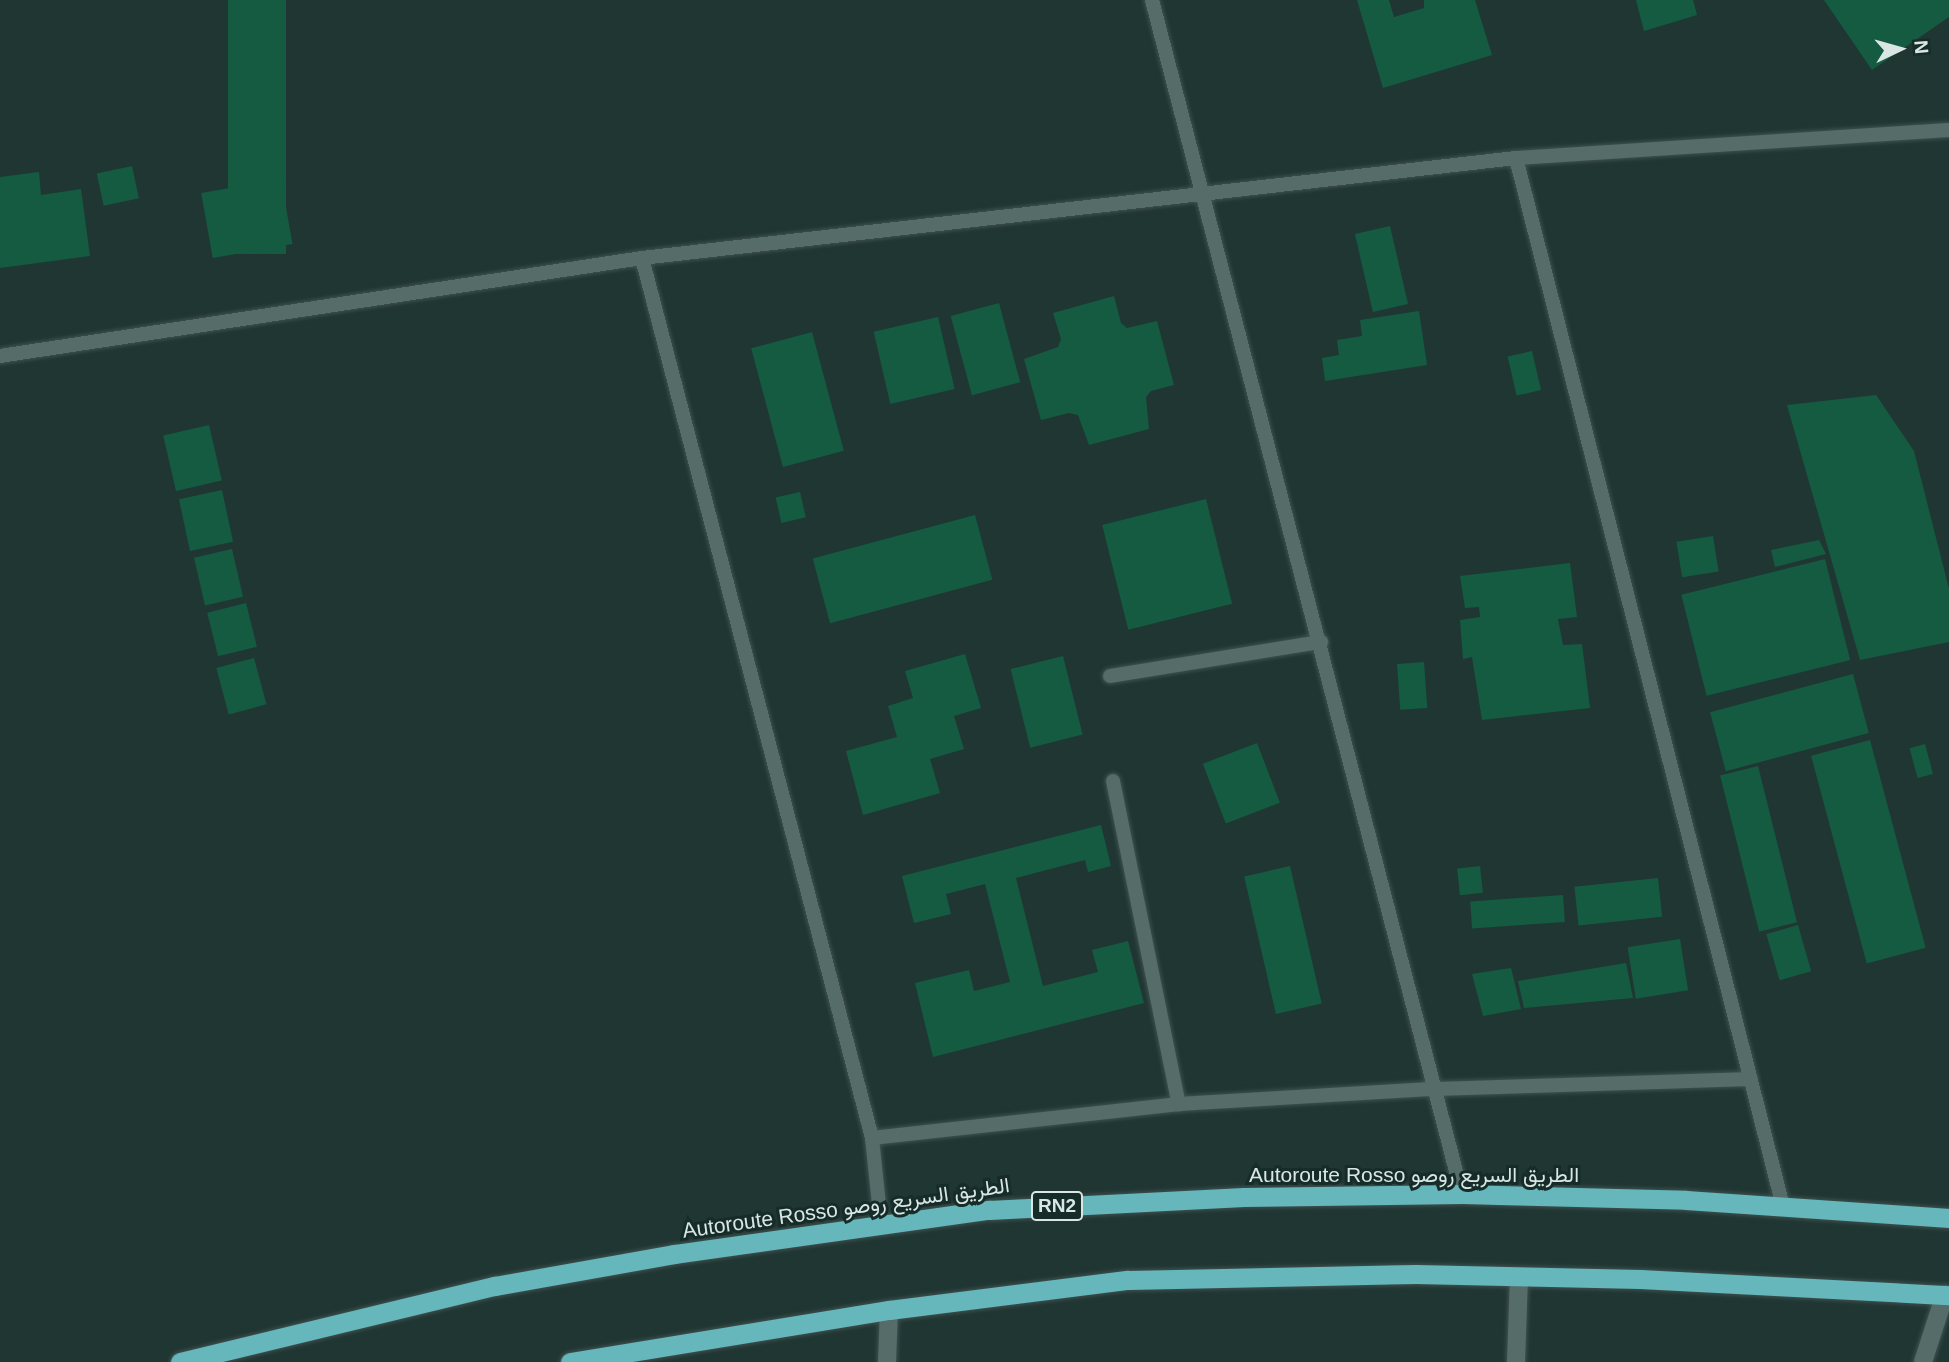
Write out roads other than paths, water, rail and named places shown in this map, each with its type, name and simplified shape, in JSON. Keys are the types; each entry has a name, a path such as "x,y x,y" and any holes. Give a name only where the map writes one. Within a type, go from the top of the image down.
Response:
{"highway":[{"name":"Autoroute Rosso الطريق السريع روصو","path":"180,1362 495,1286 881,1223 1115,1202 1462,1194 1783,1206 1949,1218"},
{"path":"570,1362 612,1358 889,1310 1128,1280 1416,1274 1947,1295"}],"street":[{"path":"1516,1362 1519,1277"},
{"path":"1923,1362 1947,1295"},
{"path":"887,1362 889,1310"}],"lane":[{"path":"1152,0 1206,193 1462,1194"},
{"path":"0,356 642,258 1516,158 1949,130"},
{"path":"1516,158 1783,1206"},
{"path":"642,258 872,1138 881,1223"},
{"path":"1110,676 1321,642"},
{"path":"1113,781 1178,1104"},
{"path":"872,1138 1178,1104 1435,1089 1751,1079"}]}
